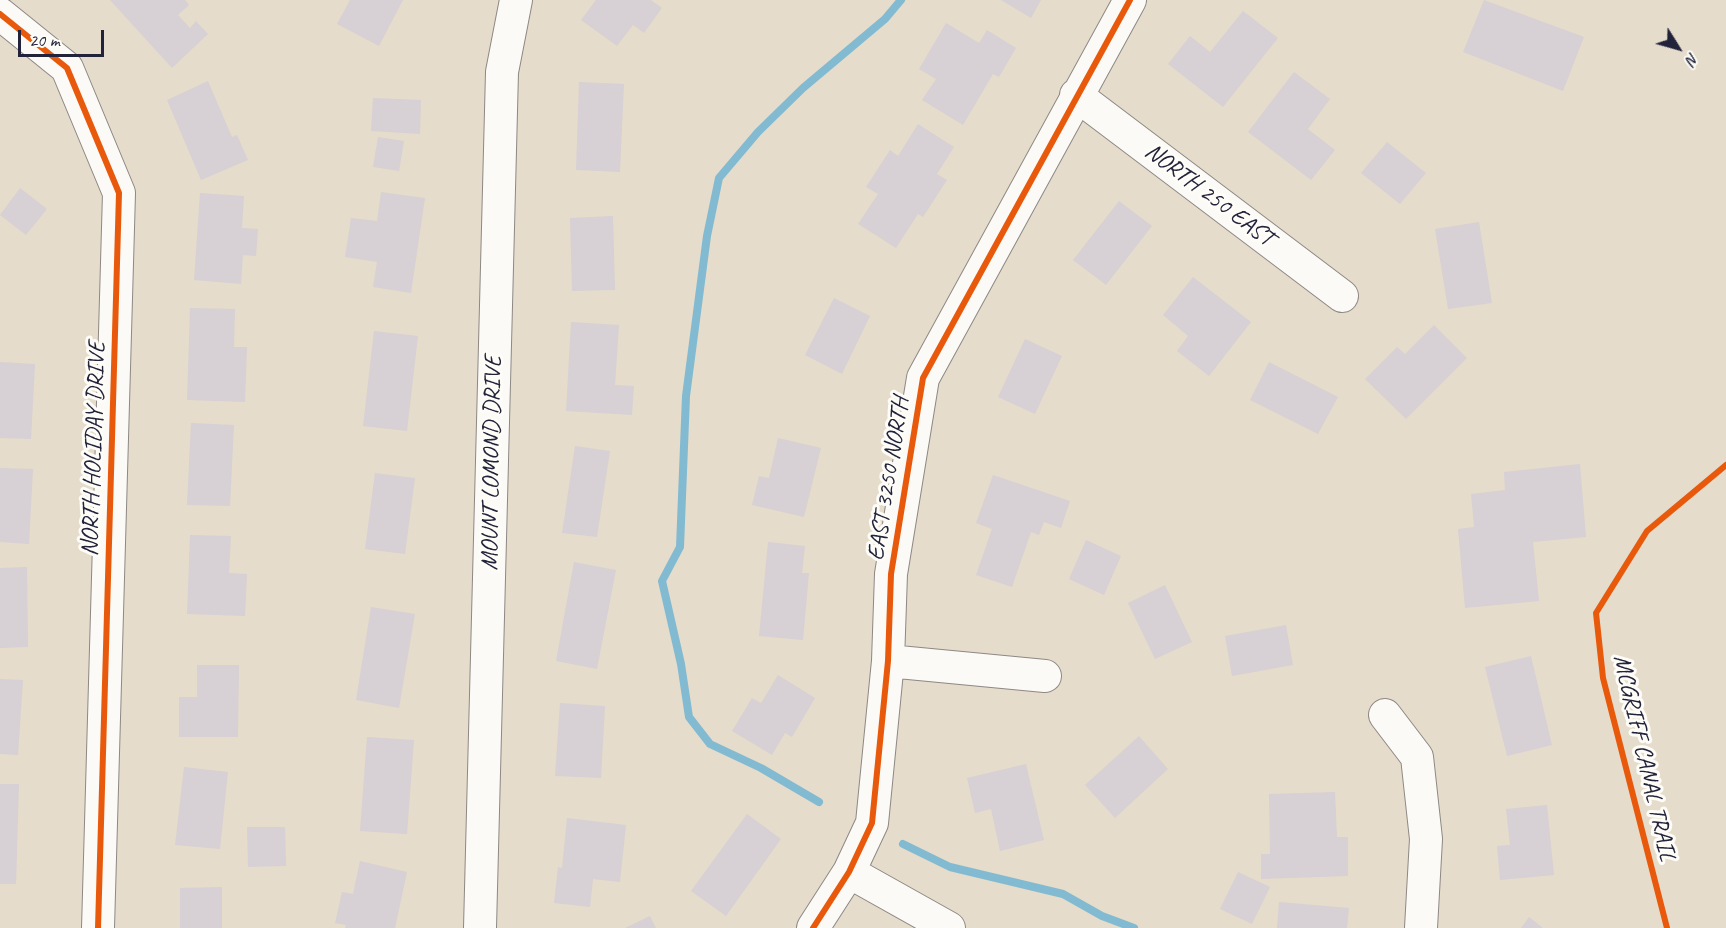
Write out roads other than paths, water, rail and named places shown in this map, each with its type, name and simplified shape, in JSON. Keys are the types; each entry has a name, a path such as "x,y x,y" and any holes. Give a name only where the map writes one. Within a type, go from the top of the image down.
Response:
{"street":[{"name":"MOUNT LOMOND DRIVE","path":"480,928 502,72 516,0"},
{"name":"EAST 3250 NORTH","path":"813,928 849,872 872,823 888,661 891,574 923,378 1130,0"},
{"name":"NORTH HOLIDAY DRIVE","path":"0,14 67,68 119,192 98,928"},
{"name":"NORTH 250 EAST","path":"1076,95 1342,296"},
{"path":"888,661 1045,676"},
{"path":"1385,715 1417,757 1426,839 1421,928"},
{"path":"849,872 949,928"}],"waterway":[{"path":"819,802 761,768 710,744 689,717 681,664 662,581 680,547 686,396 707,236 719,178 758,132 803,88 885,19 901,0"},
{"path":"903,844 950,867 1063,894 1102,916 1134,928"}]}
